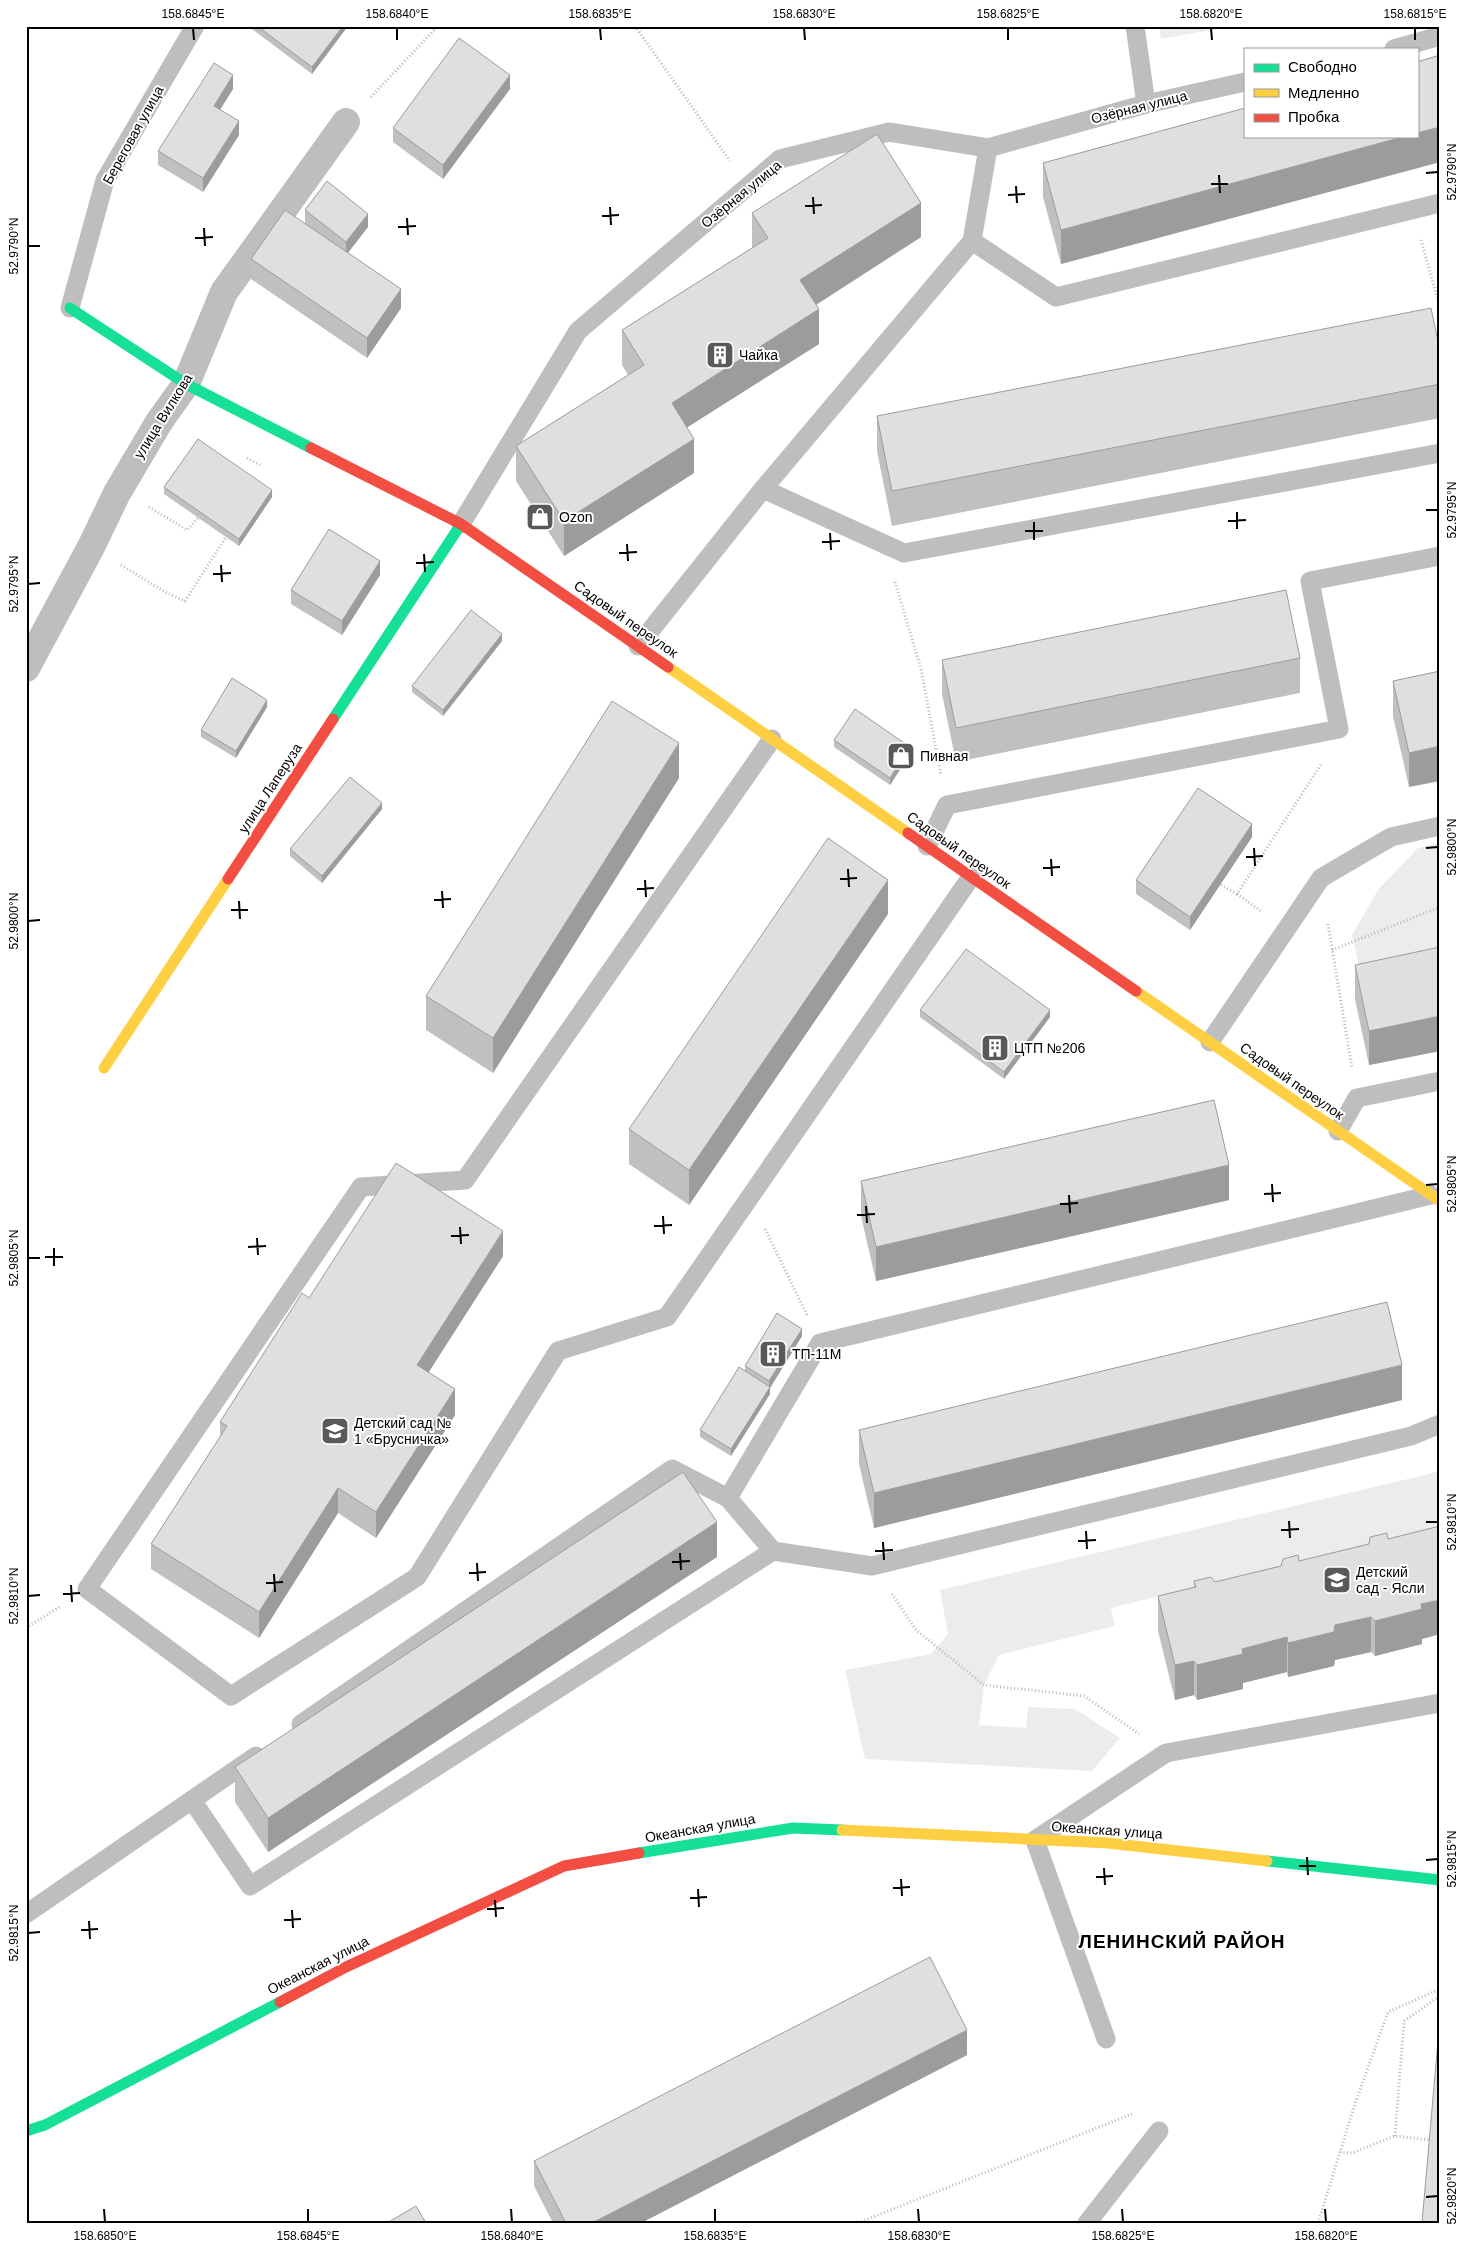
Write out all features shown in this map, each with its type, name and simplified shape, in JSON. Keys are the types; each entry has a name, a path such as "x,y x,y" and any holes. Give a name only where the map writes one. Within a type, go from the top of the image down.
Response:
{"street":[{"name":"улица Вилкова","path":"26,668 91,547 122,484 159,422 186,384 224,292 346,122"},
{"name":"Садовый переулок","path":"70,308 186,384 462,524 1435,1198"},
{"name":"улица Лаперуза","path":"104,1068 462,524"},
{"name":"Океанская улица","path":"26,2131 45,2125 346,1967 564,1866 793,1828 1108,1843 1440,1880"}],"lane":[{"name":"Береговая улица","path":"70,308 105,180 195,26"},
{"path":"1135,26 1146,104"},
{"path":"1398,48 1440,36"},
{"name":"Озёрная улица","path":"462,524 578,331 780,159 889,132 988,148 1146,104 1244,82"},
{"path":"638,646 763,488 972,242 988,148"},
{"path":"972,242 1056,297 1440,203"},
{"path":"763,488 904,553 1440,453"},
{"path":"927,846 947,806 1339,729 1310,581 1440,556"},
{"path":"772,739 465,1180 362,1187 86,1589 230,1696 416,1577 558,1351 667,1317 972,877"},
{"path":"1210,1042 1321,878 1391,838 1440,826"},
{"path":"1338,1131 1357,1098 1440,1081"},
{"path":"728,1498 820,1343 1435,1198"},
{"path":"290,1732 672,1469 728,1498 773,1551 872,1566 1411,1436 1440,1424"},
{"path":"192,1800 250,1886 773,1551"},
{"path":"1106,2039 1035,1840 1166,1753 1440,1703"},
{"path":"26,1914 273,1744"},
{"path":"1087,2223 1159,2132"}],"path":[{"path":"346,122 438,26"},
{"path":"635,26 748,186"},
{"path":"1412,210 1440,307"},
{"path":"122,484 150,508 187,530 198,518"},
{"path":"91,547 164,592 185,601 226,537"},
{"path":"904,553 895,582 921,669 947,806"},
{"path":"1221,885 1237,894 1319,770 1339,729"},
{"path":"1321,878 1357,1098"},
{"path":"1332,950 1440,907"},
{"path":"750,1196 820,1343"},
{"path":"872,1566 916,1630 984,1685 1084,1696 1166,1753"},
{"path":"26,1628 86,1589"},
{"path":"1318,2223 1355,2104 1388,2012 1440,1989"},
{"path":"1395,2136 1404,2021 1440,1996"},
{"path":"858,2223 1133,2114"},
{"path":"1340,2152 1352,2153 1395,2136 1431,2140"}],"shaded area":[{"path":"1159,26 1233,26 1161,39"},
{"path":"1440,843 1440,957 1361,974 1352,935 1378,890 1418,848"},
{"path":"1440,1470 1440,1526 1111,1608 1115,1626 999,1655 984,1685 979,1725 1026,1728 1028,1707 1075,1709 1120,1738 1092,1771 865,1759 845,1670 931,1654 948,1634 940,1590"}],"building":[{"path":"257,26 343,26 312,67"},
{"path":"459,38 510,75 443,165 393,128"},
{"path":"1440,55 1440,127 1418,133 1418,62"},
{"path":"214,63 233,75 214,106 239,121 203,178 158,151"},
{"path":"1244,108 1244,138 1399,138 1061,230 1043,163"},
{"name":"Чайка","path":"877,134 921,203 800,280 819,309 672,403 694,439 564,521 516,446 644,365 622,330 768,238 752,213"},
{"path":"327,181 368,214 346,242 305,210"},
{"path":"285,210 401,289 367,338 251,259"},
{"path":"1431,308 1440,351 1440,384 892,491 877,416"},
{"path":"198,439 272,490 239,539 164,487"},
{"path":"329,529 380,561 342,621 291,590"},
{"path":"1286,590 1300,658 956,728 942,660"},
{"path":"471,610 502,634 443,710 412,686"},
{"path":"1440,671 1440,746 1409,753 1393,681"},
{"path":"232,678 267,700 236,751 201,730"},
{"path":"612,701 679,743 493,1038 426,996"},
{"path":"855,709 910,747 890,778 834,740"},
{"path":"350,777 382,803 322,876 290,849"},
{"path":"1198,788 1252,824 1190,917 1136,880"},
{"path":"828,838 888,880 689,1170 629,1129"},
{"path":"1440,947 1440,1016 1369,1031 1355,965"},
{"name":"ЦТП №206","path":"966,949 1050,1010 1004,1072 920,1010"},
{"path":"1214,1100 1229,1165 876,1247 861,1181"},
{"path":"396,1163 503,1231 417,1365 455,1389 376,1512 338,1488 259,1612 151,1544 227,1426 220,1422 302,1293 309,1298"},
{"path":"1387,1302 1402,1365 874,1493 859,1430"},
{"name":"ТП-11М","path":"777,1313 802,1329 769,1381 745,1366"},
{"path":"739,1367 770,1387 731,1449 700,1430"},
{"path":"683,1472 717,1522 268,1818 235,1767"},
{"path":"1440,1526 1440,1600 1421,1604 1422,1609 1375,1621 1371,1617 1335,1625 1334,1632 1288,1643 1287,1637 1242,1649 1243,1654 1197,1665 1194,1661 1175,1665 1158,1596 1196,1587 1194,1581 1211,1577 1215,1582 1281,1566 1283,1559 1298,1555 1299,1561 1369,1544 1370,1537 1387,1533 1388,1539"},
{"path":"930,1957 967,2030 592,2223 566,2223 534,2161"},
{"path":"1440,2018 1440,2223 1422,2223"},
{"path":"416,2206 426,2223 387,2223"}],"traffic: fast":[{"path":"70,308 186,384 311,448"},
{"path":"333,719 461,524"},
{"path":"639,1853 793,1828 842,1830"},
{"path":"1267,1861 1440,1880"},
{"path":"26,2131 45,2125 280,2002"}],"traffic: slow":[{"path":"668,667 908,833"},
{"path":"104,1068 228,879"},
{"path":"1136,991 1440,1201"},
{"path":"842,1830 1108,1843 1267,1861"}],"traffic: jam":[{"path":"311,448 461,524 668,667"},
{"path":"228,879 333,719"},
{"path":"908,833 1136,991"},
{"path":"280,2002 346,1967 564,1866 639,1853"}],"place":[{"name":"Чайка","path":"720,355"},
{"name":"Ozon","path":"540,517"},
{"name":"Пивная","path":"901,756"},
{"name":"ЦТП №206","path":"995,1048"},
{"name":"ТП-11М","path":"773,1354"},
{"name":"Детский сад № 1 «Брусничка»","path":"335,1431"},
{"name":"Детский сад - Ясли","path":"1337,1580"}],"district":[{"name":"ЛЕНИНСКИЙ РАЙОН","path":"1182,1941"}]}
